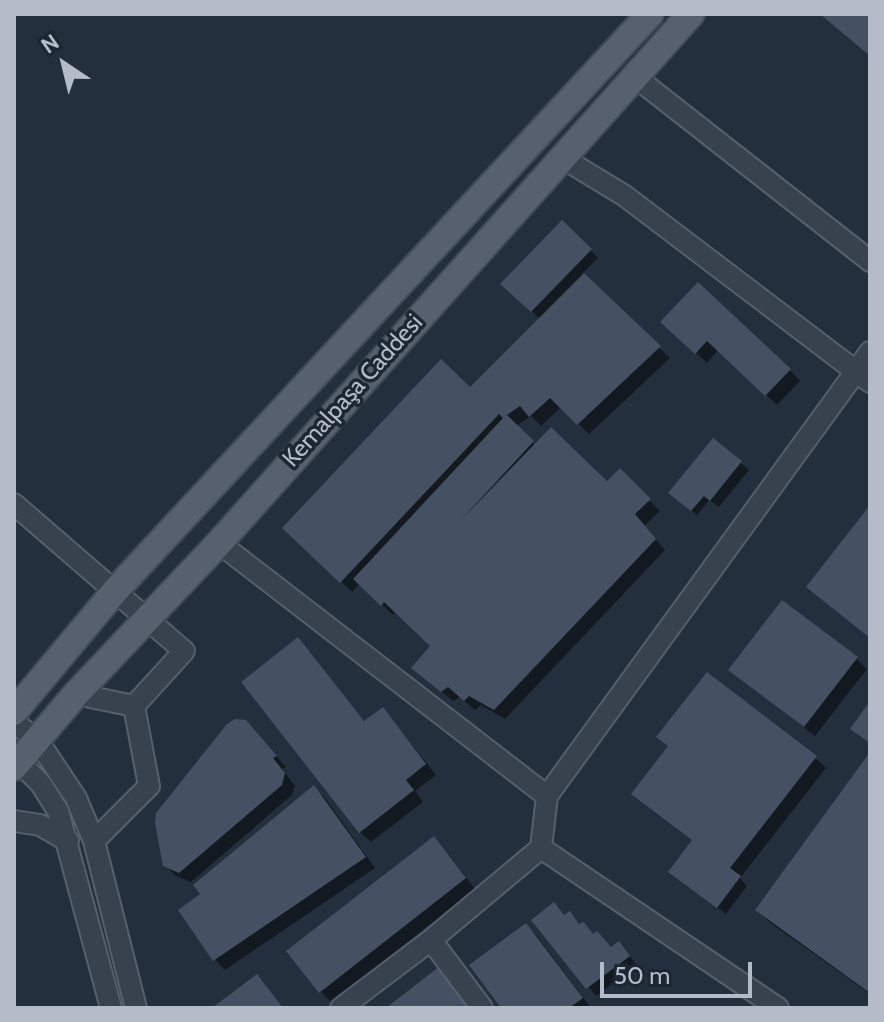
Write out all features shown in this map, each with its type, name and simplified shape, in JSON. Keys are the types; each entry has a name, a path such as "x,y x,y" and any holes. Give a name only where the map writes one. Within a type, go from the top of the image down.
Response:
{"main road":[{"name":"Kemalpaşa Caddesi","path":"14,712 115,591 650,14"},
{"name":"Kemalpaşa Caddesi","path":"16,762 219,543 691,14"}],"street":[{"path":"634,76 870,261"},
{"path":"561,157 625,196 863,377"},
{"path":"341,1008 431,940 541,848 547,796 863,377 870,352"},
{"path":"14,504 184,651 134,706"},
{"path":"219,543 547,796"},
{"path":"76,694 134,706"},
{"path":"94,841 149,786 134,706"},
{"path":"14,722 38,741 76,798 94,841 136,1008"},
{"path":"16,762 41,784 58,811 111,1008"},
{"path":"14,821 40,825 68,841"},
{"path":"541,848 775,1007"},
{"path":"431,940 482,1008"}],"building":[{"path":"820,14 870,14 870,56"},
{"path":"562,220 592,249 531,312 500,284"},
{"path":"584,273 661,346 577,425 550,398 529,417 520,406 507,415 534,441 460,521 551,427 607,481 620,468 651,499 635,514 656,539 494,710 469,696 464,701 448,687 441,692 411,668 430,646 384,602 381,606 353,579 503,418 499,414 340,583 282,528 441,359 470,387"},
{"path":"698,282 791,369 765,396 707,341 695,354 660,322"},
{"path":"713,438 742,461 710,501 704,496 691,511 668,493"},
{"path":"870,505 870,638 806,587"},
{"path":"782,600 858,657 804,727 728,670"},
{"path":"298,637 364,721 383,707 426,764 406,780 414,790 359,833 241,682"},
{"path":"707,672 817,756 730,868 741,876 717,908 668,872 692,840 631,794 668,746 656,737"},
{"path":"870,701 870,743 850,729"},
{"path":"235,719 246,720 277,756 273,758 285,773 282,785 179,873 163,866 156,813 227,724"},
{"path":"870,752 870,993 755,910"},
{"path":"314,785 366,857 213,961 178,910 200,894 193,885"},
{"path":"434,836 466,878 319,993 286,951"},
{"path":"554,902 564,915 570,911 579,924 584,922 593,934 597,931 611,947 619,941 630,956 586,989 531,920"},
{"path":"526,923 583,998 569,1008 501,1008 469,965"},
{"path":"440,966 472,1008 386,1008"},
{"path":"257,974 283,1008 212,1008"}]}
